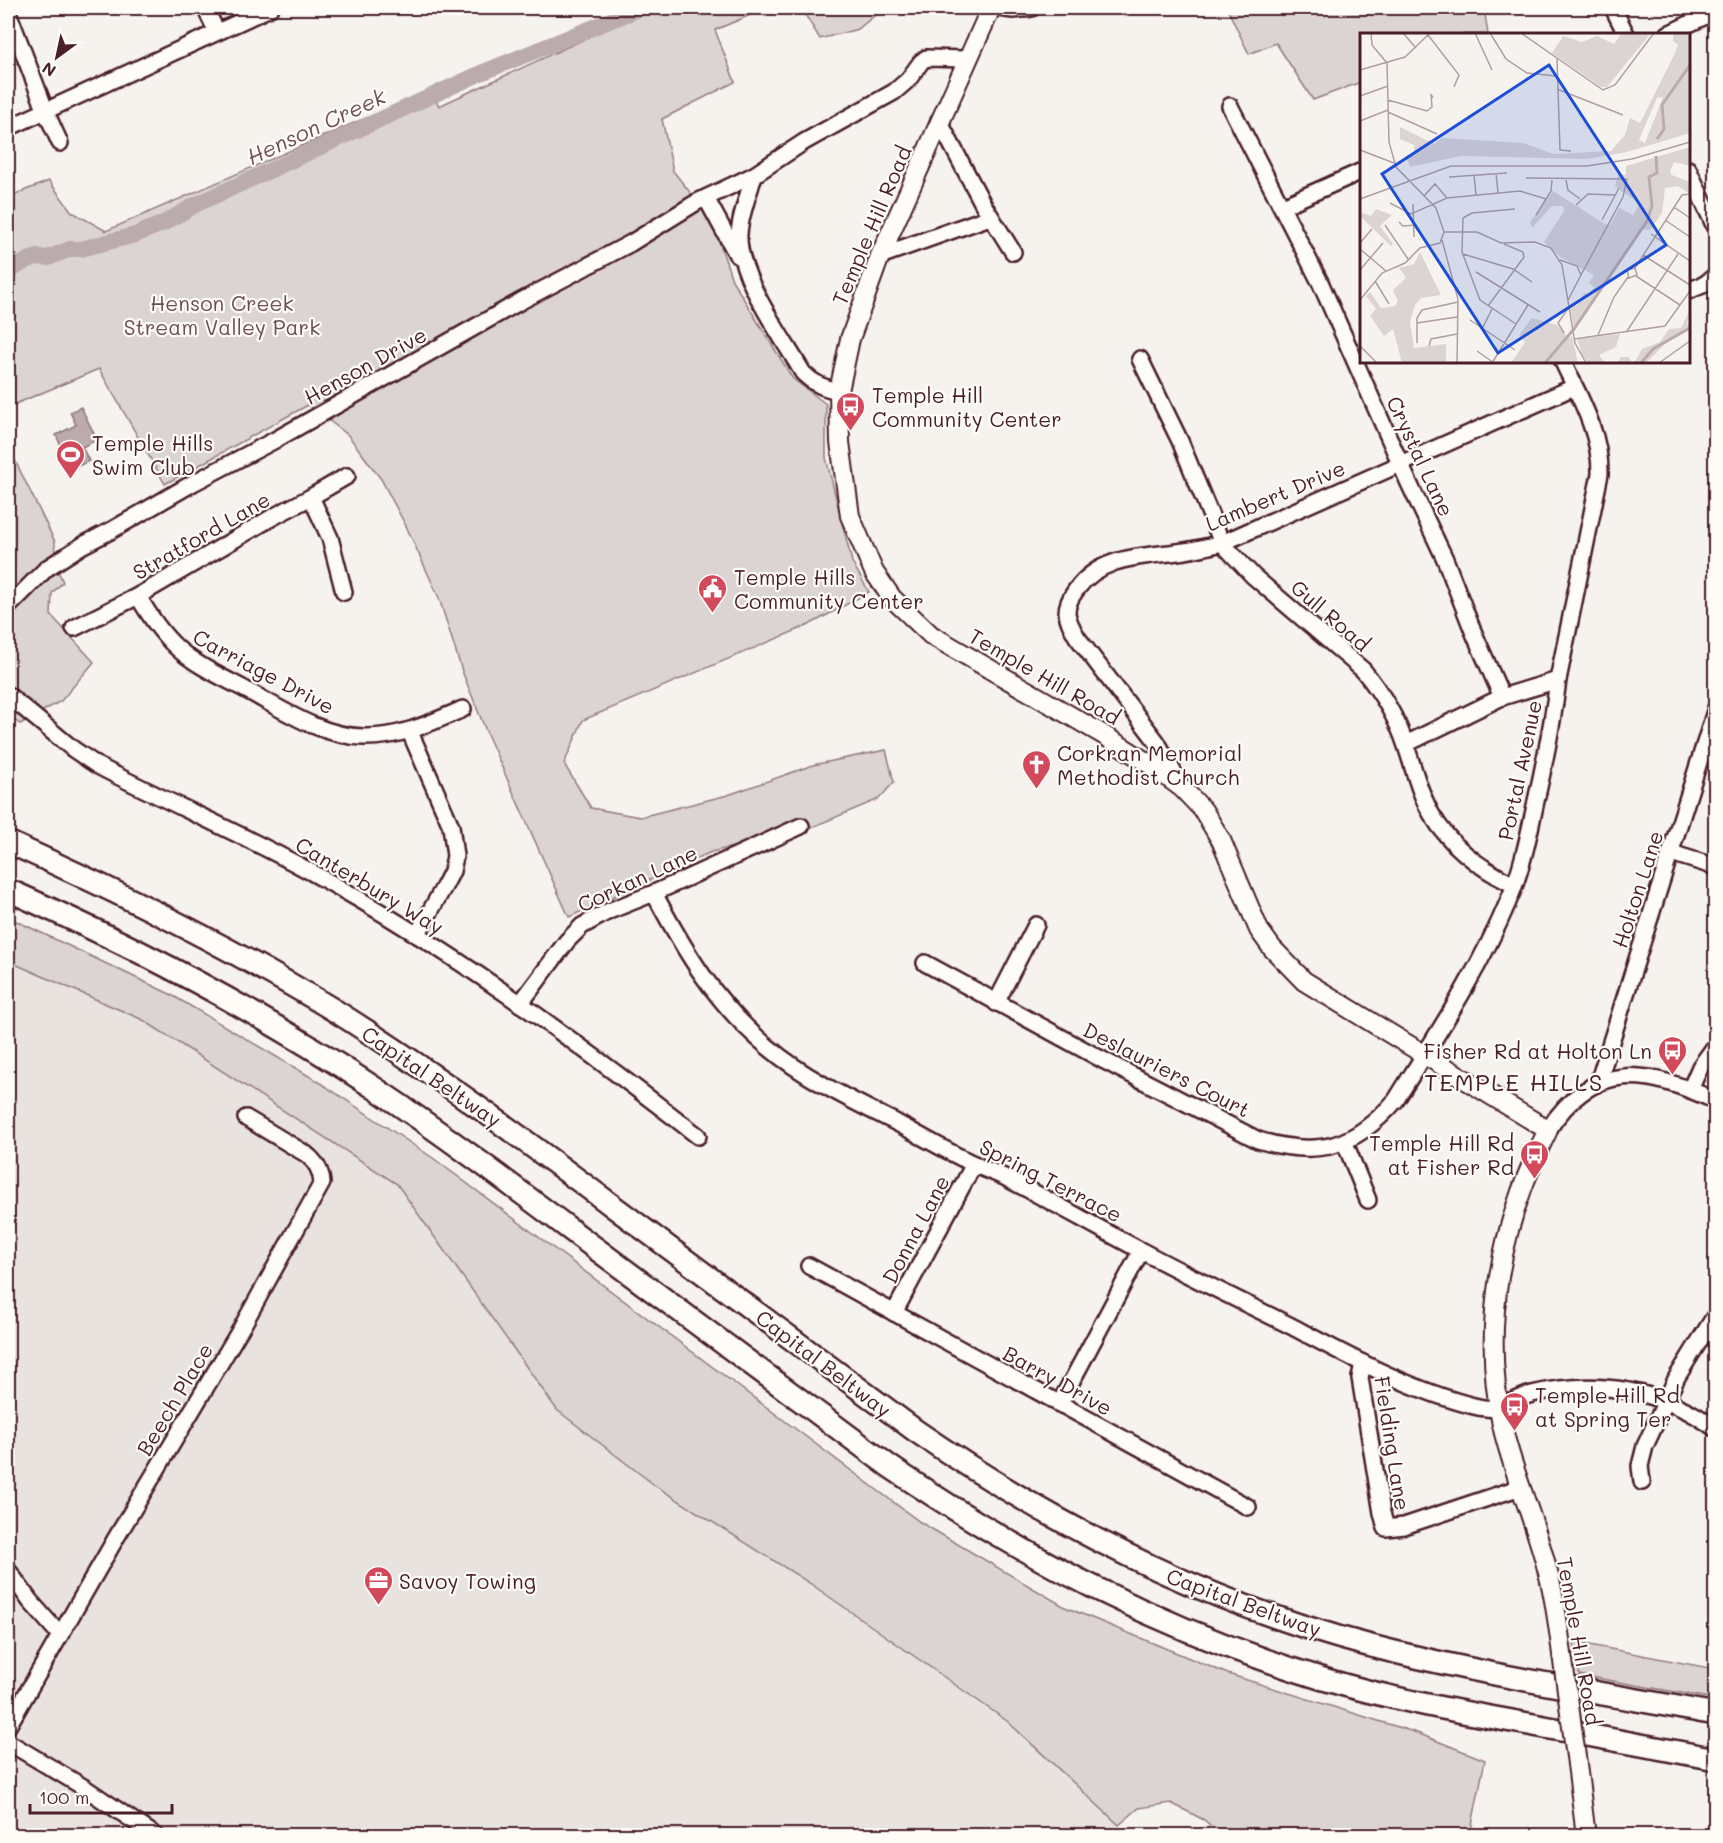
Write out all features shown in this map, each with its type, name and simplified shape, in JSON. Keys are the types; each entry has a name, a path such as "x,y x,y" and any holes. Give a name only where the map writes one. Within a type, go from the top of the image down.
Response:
{"highway":[{"name":"Capital Beltway","path":"8,842 123,895 206,937 279,978 389,1046 522,1138 933,1443 1027,1503 1130,1557 1230,1600 1336,1636 1380,1648 1457,1666 1716,1714"},
{"name":"Capital Beltway","path":"8,890 186,977 304,1044 374,1088 495,1173 889,1466 993,1534 1090,1587 1213,1641 1277,1664 1354,1687 1442,1708 1716,1759"}],"main road":[{"name":"Temple Hill Road","path":"991,8 880,256 850,339 839,391 840,442 850,516 874,572 892,598 931,635 1102,734 1182,788 1203,810 1221,840 1259,930 1304,981 1548,1130 1530,1167 1508,1228 1497,1285 1493,1349 1502,1426 1547,1569 1562,1654 1586,1836"},
{"path":"1495,1098 1517,1118 1529,1135 1530,1167"},
{"path":"1579,1772 1600,1836"}],"street":[{"path":"205,8 217,32"},
{"path":"8,128 270,8"},
{"path":"999,8 1013,10 1032,8"},
{"path":"1613,9 1625,33"},
{"path":"1670,33 1716,11"},
{"path":"8,12 60,143"},
{"name":"Henson Drive","path":"8,607 47,568 83,545 521,301 631,243 706,198 754,175 804,142 894,92 908,80 926,58 968,59"},
{"name":"Crystal Lane","path":"1230,106 1320,282 1400,465 1445,559 1473,632 1502,697"},
{"path":"939,121 990,217 1013,252"},
{"path":"1690,171 1716,229"},
{"path":"1283,206 1360,172"},
{"path":"743,265 739,232 754,175"},
{"path":"706,198 762,303 803,373 812,382 839,391"},
{"path":"880,256 990,217"},
{"path":"1690,291 1705,284 1716,275"},
{"name":"Gull Road","path":"1140,359 1180,441 1222,543 1253,576 1363,670 1392,712 1406,744 1422,796 1438,824 1467,856 1494,875 1514,885"},
{"name":"Portal Avenue","path":"1345,1143 1386,1112 1396,1100 1453,1008 1494,932 1514,885 1532,821 1600,474 1594,434 1563,363"},
{"name":"Lambert Drive","path":"1182,788 1157,742 1077,637 1068,621 1066,609 1077,588 1086,577 1099,568 1139,556 1185,551 1222,543 1574,387"},
{"name":"Stratford Lane","path":"74,628 138,596 347,476"},
{"path":"311,497 330,538 344,592"},
{"name":"Carriage Drive","path":"138,596 159,630 178,649 210,671 305,722 344,735 363,737 394,735 410,732 463,709"},
{"path":"1406,744 1502,697 1558,680"},
{"name":"Canterbury Way","path":"8,695 98,766 313,873 417,935 520,1004 642,1092 698,1136"},
{"name":"Holton Lane","path":"1598,1083 1716,708"},
{"path":"410,732 451,826 455,856 452,871 417,935"},
{"name":"Corkan Lane","path":"520,1004 567,940 582,926 609,911 801,826"},
{"path":"1671,853 1716,867"},
{"name":"Spring Terrace","path":"654,893 690,958 712,991 736,1020 800,1072 1362,1364 1454,1400 1474,1406 1500,1409"},
{"path":"996,1003 1036,925"},
{"name":"Deslauriers Court","path":"925,963 996,1003 1258,1140 1281,1147 1302,1149 1345,1143"},
{"path":"1690,1090 1700,1067 1716,1045"},
{"path":"1548,1130 1568,1103 1598,1083 1624,1076 1644,1076 1661,1080 1716,1101"},
{"name":"Beech Place","path":"8,1726 116,1538 243,1325 322,1183 321,1173 314,1161 306,1154 246,1118"},
{"path":"1345,1143 1368,1200"},
{"name":"Donna Lane","path":"894,1313 974,1164"},
{"path":"1059,1405 1142,1251"},
{"name":"Barry Drive","path":"808,1266 1248,1507"},
{"path":"1642,1482 1640,1466 1645,1446 1665,1401 1690,1354 1715,1316"},
{"name":"Fielding Lane","path":"1362,1364 1360,1378 1386,1528 1404,1526 1521,1487"},
{"path":"1500,1409 1529,1395 1581,1386 1623,1389 1686,1409 1716,1429"},
{"path":"8,1570 30,1601 60,1635"},
{"path":"8,1742 85,1788 156,1836"}],"shaded area":[{"path":"81,407 97,440 82,447 89,461 72,469 56,435 76,425 70,412"},
{"path":"8,961 143,1020 397,1184 557,1410 657,1487 811,1584 1007,1721 1119,1825 1109,1836 8,1835"}],"green space":[{"name":"Henson Creek Stream Valley Park","path":"652,8 767,8 715,30 735,82 662,119 673,171 712,220 732,280 793,379 826,404 826,458 852,562 869,592 809,625 583,720 564,764 591,808 640,817 728,795 813,765 886,750 894,782 879,799 803,831 711,852 569,917 488,736 462,671 439,598 406,526 381,479 348,435 308,405 165,484 99,369 8,407 8,197 49,181 72,212 106,231 356,122 432,92 439,106"},
{"path":"801,8 884,8 858,29 820,39"},
{"path":"1227,8 1484,8 1488,33 1360,33 1360,82 1313,100 1276,43 1249,54"},
{"path":"8,446 55,542 54,561 63,582 52,593 51,615 94,662 61,701 20,724 8,716"},
{"path":"8,917 170,994 319,1082 433,1158 920,1522 1065,1607 1228,1674 1417,1733 1485,1760 1470,1835 1222,1835 1204,1820 1171,1803 1139,1808 1119,1825 1007,1721 811,1584 657,1487 557,1410 397,1184 143,1020 8,961"},
{"path":"1574,1642 1715,1669 1715,1699 1579,1675"}],"waterway":[{"name":"Henson Creek","path":"8,272 28,260 38,257 48,258 70,249 81,249 135,235 164,223 195,205 481,73 641,8"}],"place":[{"name":"Temple Hill Community Center","path":"851,432"},
{"name":"Temple Hills Swim Club","path":"71,480"},
{"name":"Temple Hills Community Center","path":"713,614"},
{"name":"Corkran Memorial Methodist Church","path":"1036,790"},
{"name":"Fisher Rd at Holton Ln","path":"1673,1076"},
{"name":"Temple Hill Rd at Fisher Rd","path":"1535,1180"},
{"name":"Temple Hill Rd at Spring Ter","path":"1514,1432"},
{"name":"Savoy Towing","path":"378,1606"}],"district":[{"name":"TEMPLE HILLS","path":"1514,1081"}]}
